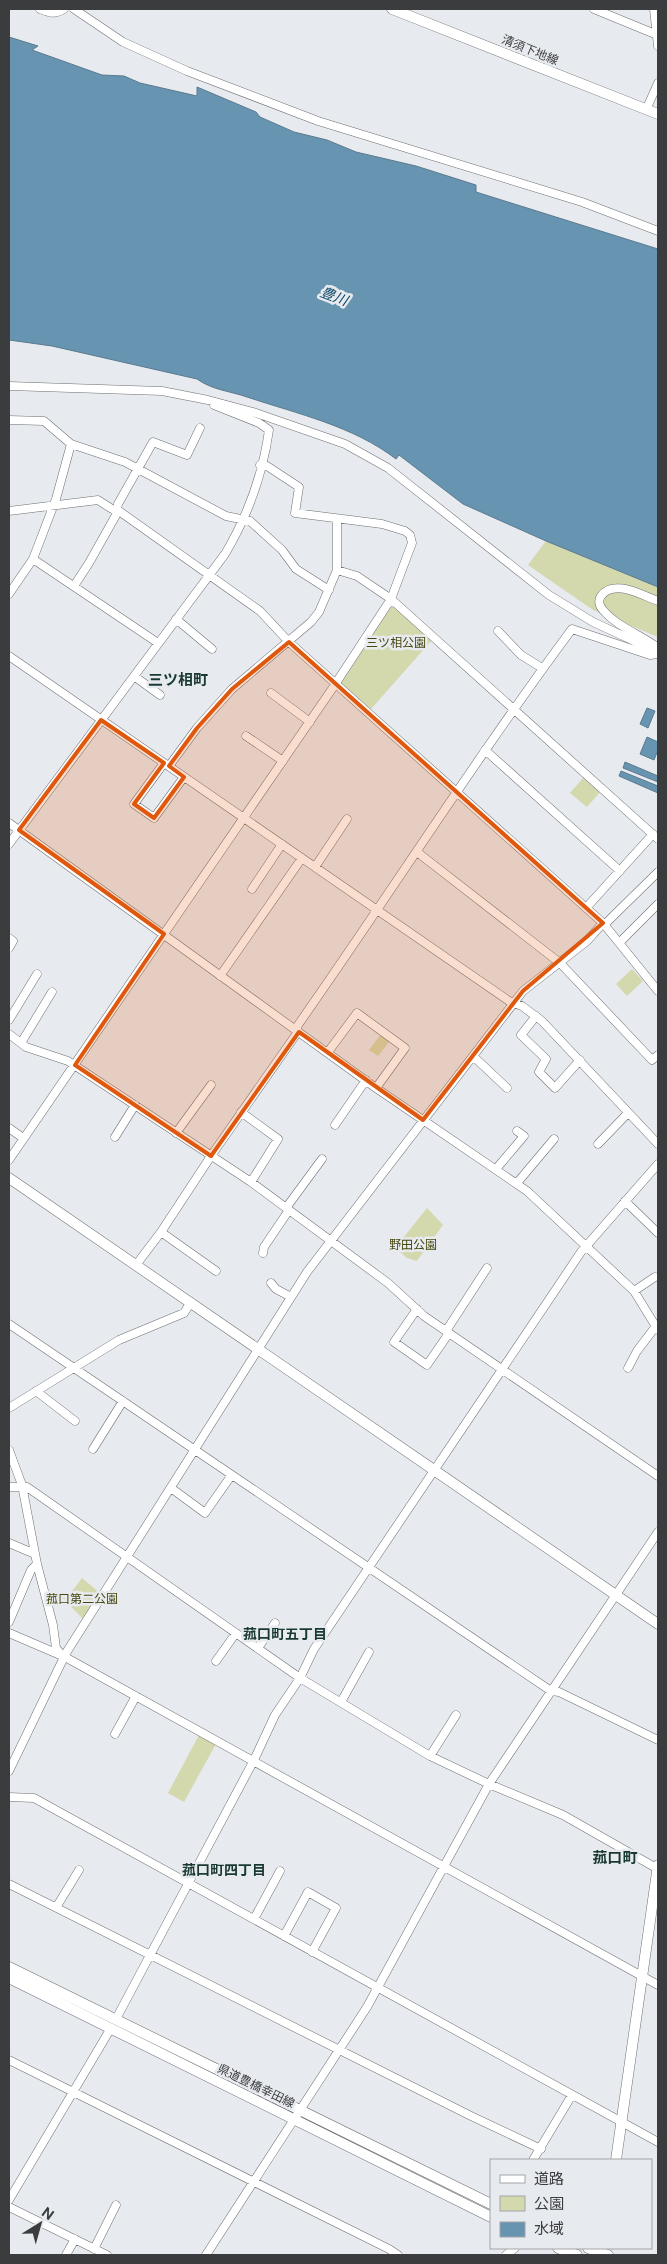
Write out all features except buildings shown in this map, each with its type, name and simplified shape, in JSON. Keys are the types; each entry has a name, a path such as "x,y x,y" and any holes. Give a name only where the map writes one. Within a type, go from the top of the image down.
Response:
{"main road":[{"name":"清須下地線","path":"392,9 658,114"},
{"path":"9,1178 658,1624"},
{"path":"616,2159 658,1865"},
{"name":"県道豊橋幸田線","path":"9,1967 113,2024"},
{"name":"県道豊橋幸田線","path":"9,1978 113,2024 297,2114 490,2204"},
{"name":"県道豊橋幸田線","path":"297,2114 490,2215"},
{"path":"561,2249 577,2255"},
{"path":"591,2249 606,2254"}],"street":[{"path":"40,9 50,13 57,13 64,9"},
{"path":"74,9 123,42 186,71 318,121 582,202 658,232"},
{"path":"594,9 655,34"},
{"path":"654,9 655,34 658,46"},
{"path":"646,110 658,83"},
{"path":"9,386 138,389 208,400 345,444 370,456 549,595 593,622 658,652"},
{"path":"9,844 225,554 244,521 268,434 266,427 216,407 208,400"},
{"path":"9,420 44,421 71,444 138,469 226,516 250,521 282,550 296,569 329,590"},
{"path":"74,586 116,515 116,510 153,442 187,455 200,428"},
{"path":"9,594 33,559 53,506 71,444"},
{"path":"9,1160 310,722 391,599 412,543 410,535 405,531 382,524 337,519 331,516 295,513 299,487 267,466 260,465"},
{"path":"9,511 98,500 116,510 260,610 289,642 335,684 604,924 658,991"},
{"path":"184,776 154,818 134,804 232,689 312,622 337,570 337,519"},
{"path":"33,559 158,644"},
{"path":"337,570 356,576 391,599 655,837 620,870 586,908"},
{"path":"658,601 618,587 607,590 600,596 599,603 610,616 658,652"},
{"path":"176,619 212,649"},
{"path":"136,1265 161,1232 210,1156 295,1036 296,1030 485,750 542,668 572,629 650,655 658,652"},
{"path":"498,631 521,655 542,668"},
{"path":"9,656 514,1003 536,1016 658,1144"},
{"path":"134,676 160,695"},
{"path":"271,693 310,722"},
{"path":"246,736 283,761"},
{"path":"485,750 620,870"},
{"path":"315,867 347,819"},
{"path":"9,822 376,1088 517,1183 587,1245 634,1291 657,1328 637,1351 628,1368"},
{"path":"252,888 282,844"},
{"path":"417,852 560,963 652,1060 658,1055"},
{"path":"220,976 302,858"},
{"path":"9,1771 65,1657 126,1557 291,1297 332,1240 523,991 587,940 658,872"},
{"path":"620,942 657,908"},
{"path":"9,938 13,941 9,948"},
{"path":"9,1020 37,974"},
{"path":"21,1043 52,992"},
{"path":"328,1052 357,1013 404,1048 376,1088"},
{"path":"536,1016 521,1035 546,1059 539,1072 555,1088 580,1060"},
{"path":"9,1034 21,1043 75,1065 251,1182 332,1240 447,1332 658,1476"},
{"path":"473,1056 507,1088"},
{"path":"335,1125 366,1080"},
{"path":"176,1133 211,1086"},
{"path":"115,1137 135,1105"},
{"path":"241,1112 278,1139 251,1182"},
{"path":"598,1144 628,1113"},
{"path":"9,1128 23,1138"},
{"path":"496,1169 524,1136 517,1131"},
{"path":"517,1183 554,1139"},
{"path":"262,1254 264,1247 288,1209 322,1159"},
{"path":"9,2200 113,2024 254,1760 281,1704 300,1678 314,1650 504,1371 587,1245 658,1164"},
{"path":"625,1201 658,1233"},
{"path":"161,1232 216,1271"},
{"path":"417,1309 394,1342 427,1365 487,1268"},
{"path":"634,1291 655,1277"},
{"path":"271,1283 276,1289 291,1297"},
{"path":"9,1408 127,1336 184,1313 191,1302"},
{"path":"9,1324 551,1691 559,1692 658,1740"},
{"path":"36,1391 75,1421"},
{"path":"92,1449 123,1402"},
{"path":"9,1450 22,1485 37,1564 53,1624 56,1648 65,1657"},
{"path":"170,1488 205,1513 231,1476"},
{"path":"9,1487 27,1486 300,1678 430,1756 563,1815 658,1869"},
{"path":"206,2255 340,2049 377,1988 490,1784 658,1532"},
{"path":"9,1543 35,1554"},
{"path":"9,1622 31,1570 37,1564"},
{"path":"258,1648 275,1623"},
{"path":"9,1633 65,1657 658,1985"},
{"path":"216,1660 236,1633"},
{"path":"341,1702 369,1652"},
{"path":"115,1734 136,1696"},
{"path":"430,1756 456,1716"},
{"path":"9,1797 34,1798 658,2142"},
{"path":"57,1906 79,1870"},
{"path":"254,1919 280,1870"},
{"path":"9,1884 57,1906 150,1955 471,2116 541,2149"},
{"path":"284,1936 308,1892 336,1908 312,1952"},
{"path":"9,2060 254,2181 393,2254"},
{"path":"535,2159 572,2095"},
{"path":"94,2249 116,2205"},
{"path":"9,2207 107,2255"},
{"path":"66,2255 75,2240"}],"highlighted area":[{"path":"289,642 603,923 523,991 423,1120 299,1032 211,1156 75,1065 164,934 19,830 101,720 164,763 134,804 154,818 184,777 169,766 197,728 232,689"}],"green space":[{"path":"546,541 658,587 658,637 593,610 528,565"},
{"name":"三ツ相公園","path":"391,607 395,607 432,640 371,709 339,682"},
{"path":"583,778 600,792 587,807 570,793"},
{"path":"632,969 643,981 627,996 616,984"},
{"path":"381,1034 390,1041 378,1056 369,1050"},
{"name":"野田公園","path":"427,1208 443,1225 417,1261 407,1258 395,1248"},
{"name":"菰口第二公園","path":"82,1578 101,1594 84,1620 62,1597 74,1589"},
{"path":"199,1735 216,1744 184,1802 168,1793"}],"water":[{"name":"豊川","path":"9,37 38,46 32,50 102,75 124,76 140,83 197,96 197,87 256,112 260,117 294,132 327,140 356,152 416,166 476,185 476,192 658,249 658,587 546,541 463,504 399,455 396,459 362,438 343,429 305,415 215,388 197,379 52,346 9,340"},
{"path":"647,708 655,711 648,728 640,724"},
{"path":"647,737 658,742 658,750 654,760 640,754"},
{"path":"625,762 658,776 658,782 623,768"},
{"path":"621,771 658,786 658,793 619,776"}],"district":[{"name":"三ツ相町","path":"178,679"},
{"name":"菰口町五丁目","path":"285,1634"},
{"name":"菰口町","path":"615,1857"},
{"name":"菰口町四丁目","path":"224,1870"}]}
